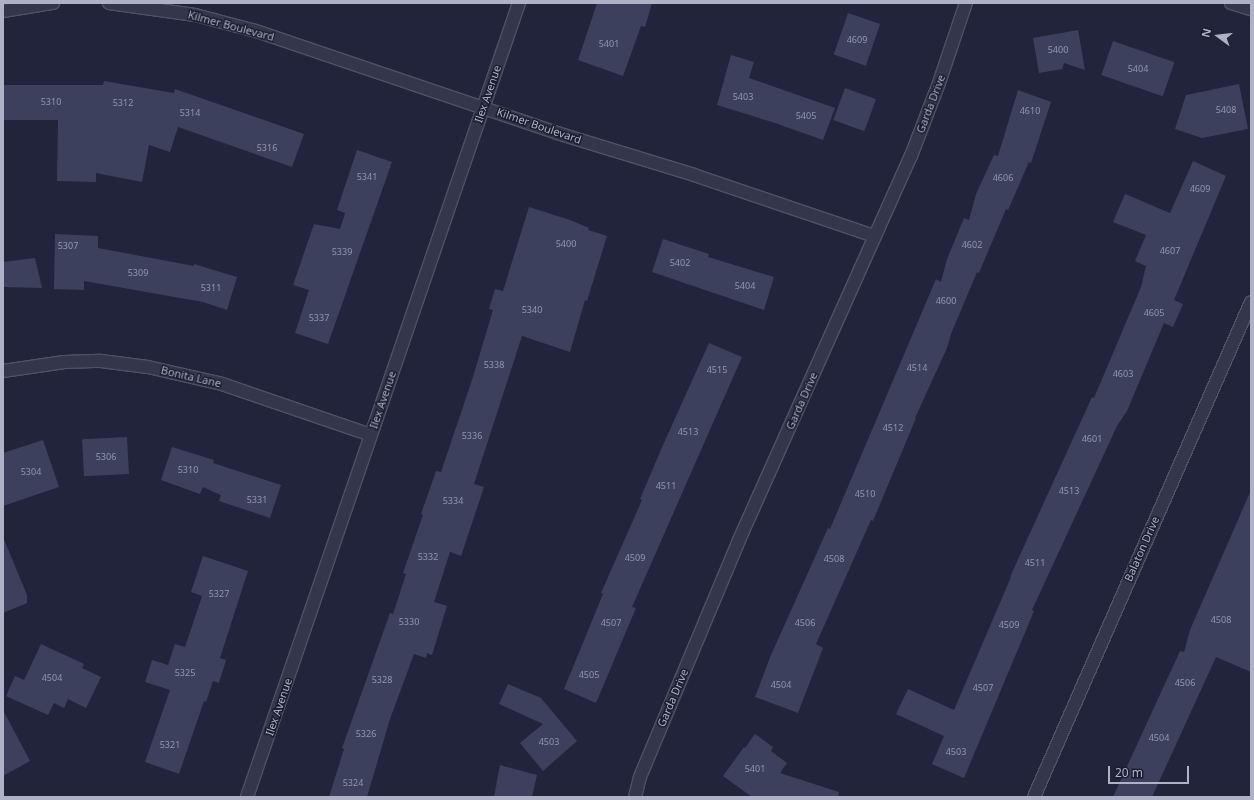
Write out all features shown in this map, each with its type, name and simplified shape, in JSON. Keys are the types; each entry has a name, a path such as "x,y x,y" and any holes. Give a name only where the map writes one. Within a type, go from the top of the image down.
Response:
{"street":[{"path":"3,11 53,3"},
{"name":"Kilmer Boulevard","path":"109,3 194,15 256,31 557,133 701,178 874,236"},
{"name":"Ilex Avenue","path":"247,797 519,3"},
{"name":"Garda Drive","path":"635,797 640,777 739,540 911,156 939,83 966,3"},
{"path":"1231,3 1251,10"},
{"name":"Balaton Drive","path":"1034,797 1251,302"},
{"name":"Bonita Lane","path":"3,371 64,362 101,361 148,367 222,384 372,435"}],"building":[{"path":"597,3 652,3 645,27 641,26 623,76 578,60"},
{"path":"848,13 880,24 866,66 834,55"},
{"path":"1078,30 1085,70 1064,63 1062,69 1039,73 1033,38"},
{"path":"1113,41 1174,62 1163,96 1101,75"},
{"path":"731,55 754,62 749,78 835,108 823,140 717,105"},
{"path":"104,81 174,93 175,89 304,134 292,167 178,127 170,152 149,145 142,182 96,173 96,182 57,181 58,120 3,120 3,85 103,85"},
{"path":"1239,84 1248,129 1202,138 1175,129 1186,95"},
{"path":"845,88 876,99 864,131 833,120"},
{"path":"1018,90 1051,102 1031,163 1029,162 1008,210 1006,209 979,273 977,272 951,334 947,348 915,418 873,521 871,520 816,644 823,648 798,713 755,697 771,655 828,528 830,529 936,279 941,282 947,259 964,218 969,220 976,194 994,155 998,156"},
{"path":"357,150 392,162 328,344 295,333 309,290 293,285 314,224 340,229 345,213 337,210"},
{"path":"1193,161 1226,176 1174,300 1183,304 1173,327 1164,323 1127,411 1117,426 1032,610 1034,611 964,778 932,764 944,736 896,714 908,689 954,710 1010,577 1092,397 1094,398 1141,287 1146,266 1135,261 1146,235 1113,222 1125,194 1170,213"},
{"path":"529,207 570,220 589,228 588,230 607,236 587,301 585,300 570,352 522,336 474,484 484,487 461,556 450,552 434,602 447,606 432,655 427,653 426,658 414,654 390,719 367,797 329,797 344,749 342,748 390,613 393,614 406,574 403,573 423,515 421,514 436,471 441,472 472,380 493,310 489,309 495,289 503,291"},
{"path":"55,234 98,236 98,248 194,266 194,264 237,277 227,310 203,302 84,281 84,290 54,289"},
{"path":"663,239 709,254 708,257 774,277 764,310 652,272"},
{"path":"35,258 42,288 3,287 3,262"},
{"path":"709,343 742,357 632,607 636,608 596,703 564,689 603,594 601,593 642,500 640,499"},
{"path":"127,437 129,474 84,476 82,439"},
{"path":"43,440 59,487 3,506 3,453"},
{"path":"172,447 214,460 213,463 281,485 270,518 219,501 221,495 203,487 200,494 161,480"},
{"path":"1251,490 1251,672 1216,657 1152,797 1113,797 1180,651 1184,652 1190,630"},
{"path":"3,537 27,595 27,603 3,613"},
{"path":"203,556 248,571 220,658 226,660 219,683 213,681 206,702 204,701 179,774 145,762 170,690 145,682 152,660 168,665 175,644 185,647 202,596 191,592"},
{"path":"41,644 84,664 82,668 101,677 86,708 68,699 64,708 54,703 48,715 6,696 15,676 24,680"},
{"path":"508,684 541,698 577,741 543,771 520,743 543,724 499,704"},
{"path":"3,710 30,761 3,776"},
{"path":"755,734 773,747 771,751 787,763 780,773 839,792 838,797 752,797 723,776"},
{"path":"500,765 537,775 532,797 494,797"}]}
